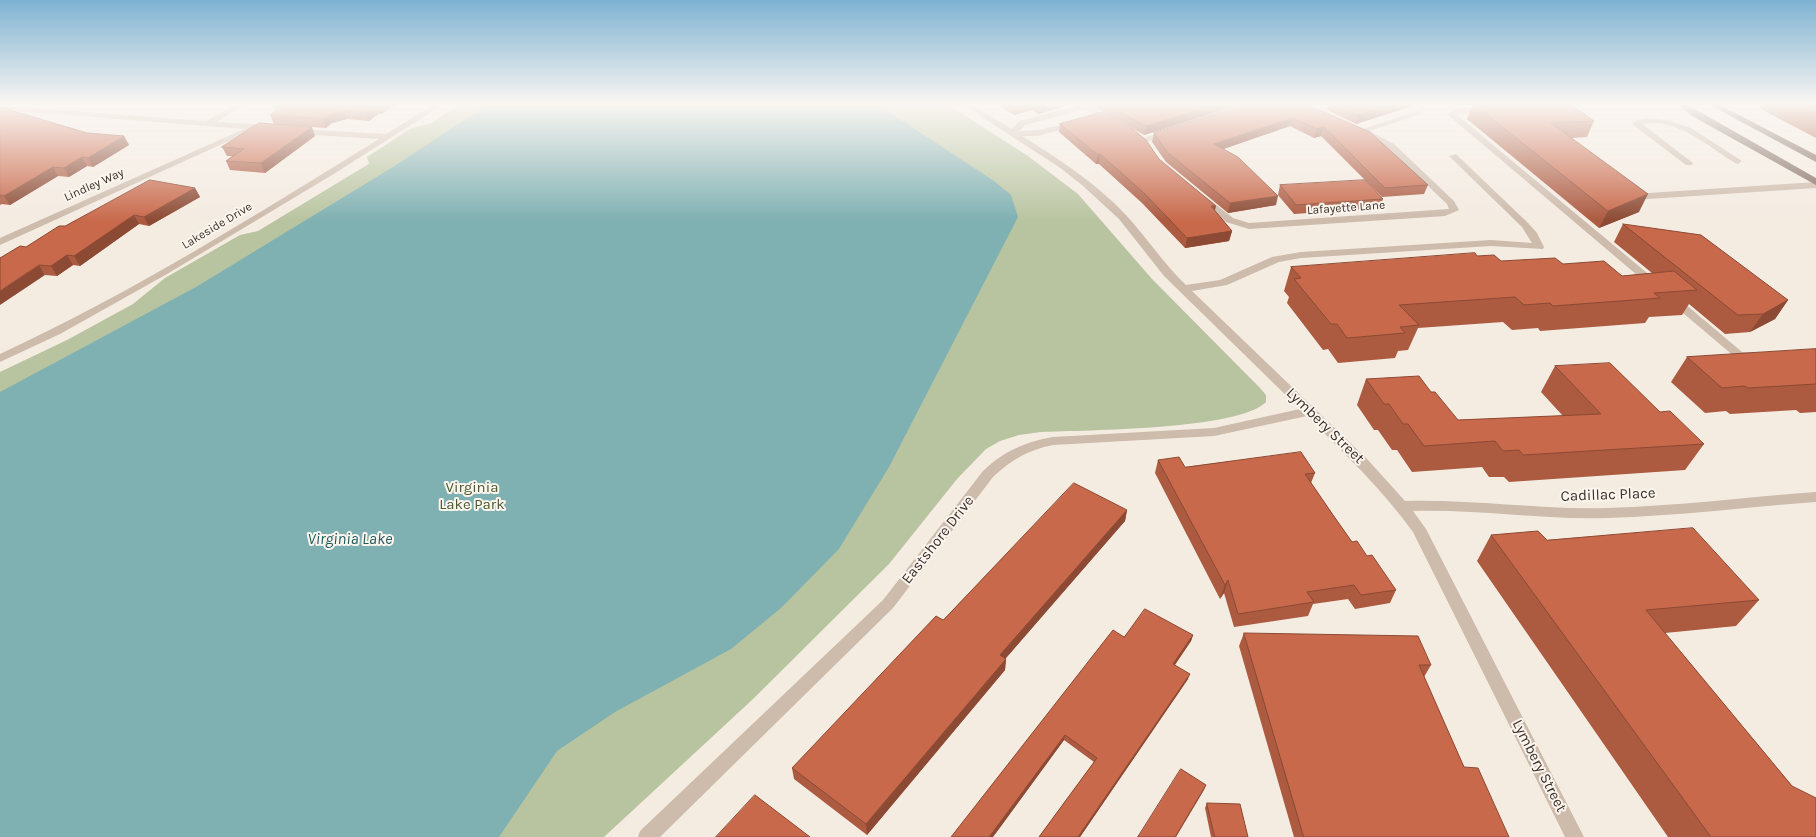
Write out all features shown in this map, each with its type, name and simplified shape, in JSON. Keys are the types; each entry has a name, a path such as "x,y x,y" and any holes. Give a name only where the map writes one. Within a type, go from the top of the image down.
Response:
{"main road":[{"path":"1747,143 1816,183"},
{"path":"1786,143 1816,159"}],"street":[{"name":"Lindley Way","path":"0,242 219,143"},
{"name":"Lakeside Drive","path":"0,358 57,331 122,296 309,187 378,143"},
{"name":"Lymbery Street","path":"1027,143 1085,183 1122,217 1152,255 1183,289 1363,463 1402,506 1419,529 1575,837"},
{"name":"Lafayette Lane","path":"1197,194 1231,222 1239,226 1436,214 1454,210 1451,203 1391,146 1385,143"},
{"path":"1486,143 1740,355 1764,356"},
{"path":"1662,143 1689,163"},
{"path":"1710,143 1738,161"},
{"path":"1183,289 1223,283 1276,259 1301,255 1491,243 1539,247 1532,232 1453,156"},
{"path":"1633,197 1816,183"},
{"name":"Eastshore Drive","path":"647,837 888,604 988,474 1015,452 1053,441 1214,432 1309,411"},
{"name":"Cadillac Place","path":"1402,506 1441,505 1548,513 1600,513 1816,497"}],"green space":[{"name":"Virginia Lake","path":"388,143 1008,143 1078,194 1152,279 1260,388 1266,395 1266,402 1250,411 1225,418 1160,427 1041,432 1019,435 1000,441 986,449 957,479 889,564 752,700 604,837 0,837 0,372 67,340 133,304 165,278 240,235 258,231 367,165 369,163 367,157"}],"water":[{"name":"Virginia Lake","path":"429,143 936,143 994,181 1011,195 1018,217 889,467 839,549 781,608 731,649 615,712 557,751 499,837 0,837 0,392 196,287"}],"building":[{"path":"0,143 112,143 88,158 82,157 64,168 53,167 4,196 0,195"},
{"path":"228,143 289,143 261,163 226,161 244,149 222,147"},
{"path":"1083,143 1148,143 1159,159 1216,206 1211,206 1232,231 1187,238 1144,193 1100,154 1098,155"},
{"path":"1161,143 1217,143 1214,144 1238,157 1278,196 1230,203 1168,153"},
{"path":"1340,143 1382,143 1428,185 1385,188"},
{"path":"1523,143 1578,143 1648,194 1608,211"},
{"path":"150,180 195,188 144,217 134,215 74,256 67,255 51,266 39,265 0,291 0,258 20,246 26,247 59,226 65,226"},
{"path":"1365,180 1383,199 1296,205 1280,185"},
{"path":"1623,224 1701,235 1788,300 1763,314 1738,315"},
{"path":"1475,253 1477,256 1494,255 1501,261 1555,258 1563,264 1604,261 1622,276 1674,271 1697,290 1654,293 1660,298 1553,306 1550,303 1524,305 1515,297 1399,305 1419,325 1400,327 1405,333 1347,338 1337,324 1331,324 1294,279 1301,278 1291,267"},
{"path":"1816,349 1816,384 1722,388 1687,357"},
{"path":"1610,363 1660,412 1670,411 1704,444 1523,455 1519,450 1503,451 1495,441 1424,446 1408,424 1403,424 1389,404 1384,404 1366,379 1419,376 1431,392 1435,392 1458,420 1601,414 1555,366"},
{"path":"1301,452 1315,473 1305,474 1333,515 1352,542 1357,541 1367,556 1372,555 1396,590 1361,595 1354,585 1307,592 1314,602 1238,614 1228,580 1225,585 1158,460 1179,457 1185,467"},
{"path":"1074,483 1127,510 1000,655 1006,659 866,824 792,768 936,616 943,620"},
{"path":"1693,528 1759,600 1646,610 1792,786 1816,798 1816,837 1711,837 1491,535 1538,531 1547,540"},
{"path":"1145,609 1193,635 1173,664 1190,674 1078,837 1039,837 1097,758 1065,735 989,837 951,837 1113,630 1124,637"},
{"path":"1244,633 1418,636 1431,665 1419,665 1464,767 1478,768 1509,837 1304,837"},
{"path":"1181,769 1206,785 1175,837 1138,837"},
{"path":"755,795 810,837 716,837"},
{"path":"1207,803 1240,804 1248,837 1215,837"}],"park label":[{"name":"Virginia Lake Park","path":"472,496"}]}
